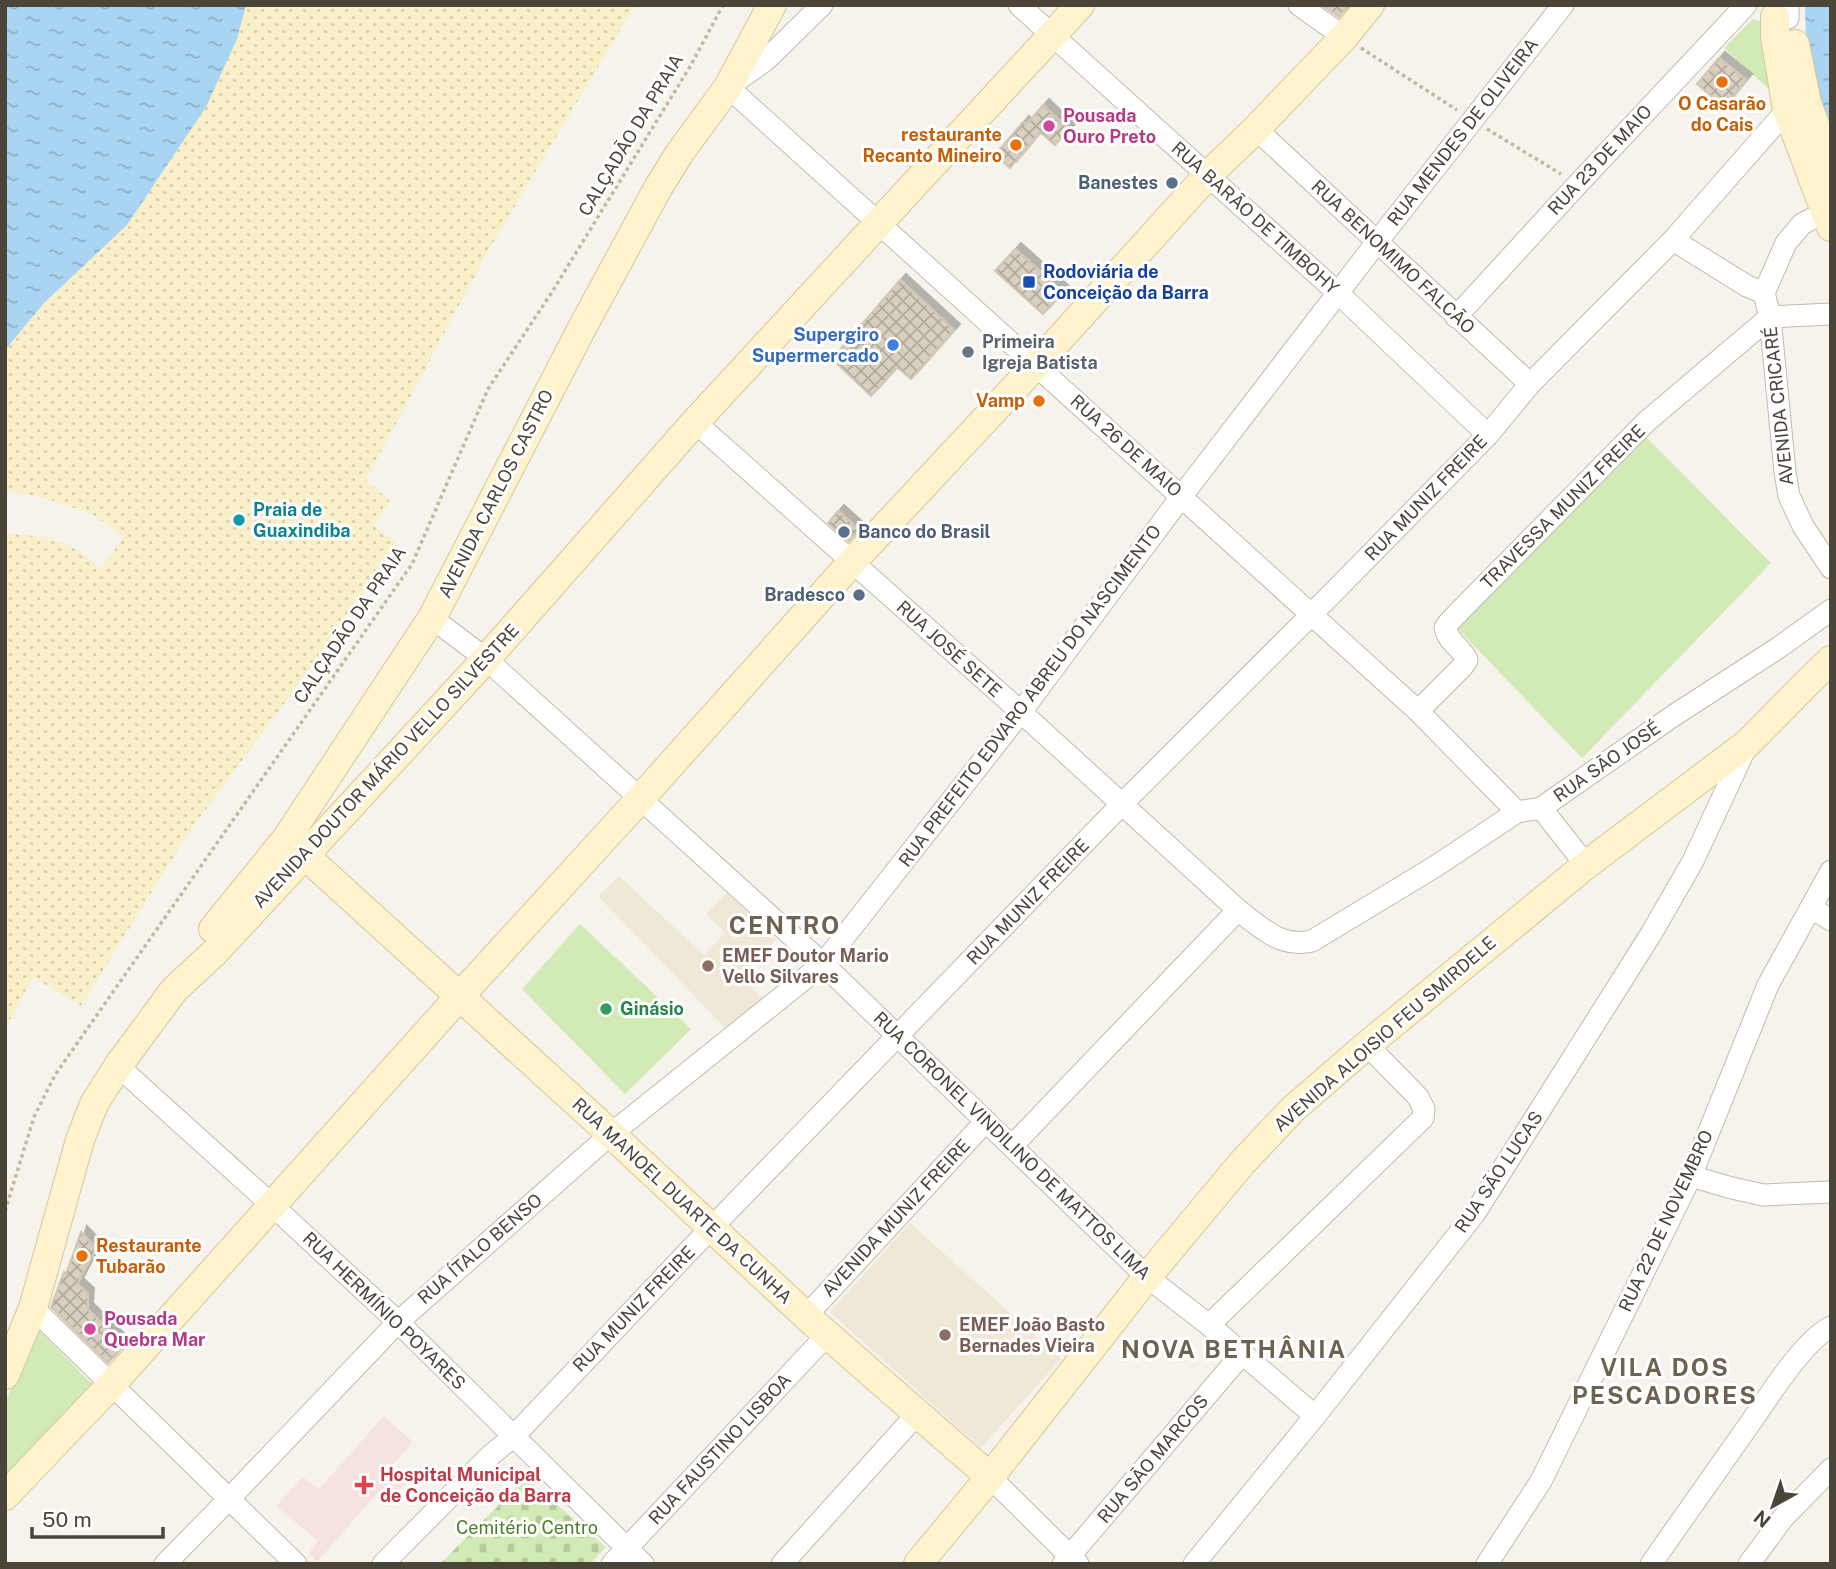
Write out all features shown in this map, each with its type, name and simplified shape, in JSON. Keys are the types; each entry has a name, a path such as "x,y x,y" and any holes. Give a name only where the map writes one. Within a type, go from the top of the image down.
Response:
{"street":[{"path":"729,86 772,5"},
{"name":"AVENIDA CARLOS CASTRO","path":"295,846 432,618 582,328 679,154 729,86 766,60 822,5"},
{"name":"RUA BARÃO DE TIMBOHY","path":"1019,5 1338,293 1488,435"},
{"name":"AVENIDA DOUTOR MÁRIO VELLO SILVESTRE","path":"5,1375 33,1308 80,1140 94,1104 118,1066 174,990 214,953 295,846 486,659 695,422 1080,5"},
{"path":"1299,5 1344,37"},
{"path":"5,1496 111,1385 852,562 1208,175 1344,37 1370,5"},
{"name":"RUA MENDES DE OLIVEIRA","path":"1338,293 1563,5"},
{"name":"RUA 23 DE MAIO","path":"1457,317 1746,5"},
{"path":"1673,240 1747,286 1764,293 1786,243 1802,225 1829,216 1775,37 1779,10"},
{"name":"RUA 26 DE MAIO","path":"729,86 1418,711 1517,812"},
{"path":"1797,106 1831,168"},
{"name":"RUA MUNIZ FREIRE","path":"383,1564 491,1455 514,1436 1122,804 1488,435 1530,384 1673,240 1797,106"},
{"name":"RUA BENOMIMO FALCÃO","path":"1256,129 1530,384"},
{"name":"RUA PREFEITO EDVARO ABREU DO NASCIMENTO","path":"822,964 1021,712 1181,497 1338,293"},
{"name":"AVENIDA CRICARÉ","path":"1764,293 1770,317 1784,471 1789,496 1803,526 1831,568"},
{"name":"AVENIDA CRICARÉ","path":"1770,317 1831,314"},
{"name":"TRAVESSA MUNIZ FREIRE","path":"1418,711 1467,660 1464,653 1447,637 1445,628 1450,621 1646,422 1770,317"},
{"name":"RUA JOSÉ SETE","path":"695,422 1021,712 1238,910 1266,931"},
{"name":"RUA SÃO JOSÉ","path":"1266,931 1288,942 1298,944 1312,941 1436,866 1517,812 1541,808 1831,610"},
{"name":"RUA CORONEL VINDILINO DE MATTOS LIMA","path":"432,618 486,659 822,964 1147,1277 1209,1325 1315,1416"},
{"name":"AVENIDA ALOISIO FEU SMIRDELE","path":"918,1564 1147,1277 1242,1163 1285,1118 1367,1045 1586,865 1748,743 1831,660"},
{"name":"RUA SÃO LUCAS","path":"1194,1564 1475,1213 1651,934 1693,861 1748,743"},
{"path":"1541,808 1586,865"},
{"name":"RUA MANOEL DUARTE DA CUNHA","path":"295,846 806,1316 990,1477 1070,1561"},
{"name":"RUA 22 DE NOVEMBRO","path":"1487,1564 1541,1481 1691,1176 1768,985 1831,872"},
{"path":"1811,908 1831,920"},
{"path":"1012,1146 1238,910"},
{"name":"RUA ÍTALO BENSO","path":"165,1564 398,1322 611,1134 822,964"},
{"path":"1209,1325 1423,1118 1424,1109 1419,1097 1367,1045"},
{"name":"RUA HERMÍNIO POYARES","path":"118,1066 398,1322 514,1436 619,1556 643,1564"},
{"name":"AVENIDA MUNIZ FREIRE","path":"806,1316 986,1121"},
{"path":"1691,1176 1728,1188 1763,1195 1831,1192"},
{"path":"33,1308 296,1564"},
{"path":"1651,1564 1784,1375 1815,1338 1831,1327"},
{"name":"RUA FAUSTINO LISBOA","path":"619,1556 827,1335"},
{"name":"RUA SÃO MARCOS","path":"1070,1561 1242,1354"},
{"path":"782,1564 917,1414"},
{"path":"1749,1564 1783,1518 1831,1469"}],"path":[{"name":"CALÇADÃO DA PRAIA","path":"5,1211 34,1117 55,1075 412,564 488,388 552,292 691,65 723,5"}],"shaded area":[{"name":"EMEF Doutor Mario Vello Silvares","path":"619,876 704,955 725,933 706,914 727,892 776,940 741,977 766,1002 732,1035 598,896"},
{"name":"EMEF João Basto Bernades Vieira","path":"910,1223 1061,1359 981,1448 830,1312"},
{"name":"Hospital Municipal de Conceição da Barra","path":"384,1416 413,1442 392,1466 408,1480 391,1500 380,1490 317,1562 308,1553 318,1541 276,1506 303,1477 319,1489"}],"green space":[{"path":"1753,19 1763,23 1785,104 1724,48"},
{"path":"1644,435 1771,563 1582,758 1456,627"},
{"name":"Ginásio","path":"580,924 691,1029 625,1094 522,989"},
{"path":"33,1324 94,1386 5,1483 5,1405"},
{"name":"Cemitério Centro","path":"526,1478 606,1547 590,1564 440,1564"}],"sand":[{"name":"Praia de Guaxindiba","path":"246,5 635,5 488,251 366,480 390,501 374,526 397,543 351,613 187,835 81,1006 33,977 5,1029 5,534 57,541 78,551 101,568 124,537 92,514 48,499 5,490 5,350 44,303 237,39"}],"water":[{"path":"5,5 246,5 237,39 206,107 127,225 44,303 5,350"},
{"path":"1805,5 1831,5 1831,130 1811,67 1806,42"}],"building":[{"path":"1322,5 1348,5 1339,17"},
{"name":"O Casarão do Cais","path":"1719,58 1746,80 1724,107 1697,84"},
{"path":"1043,105 1069,130 1055,145 1040,132 1010,168 995,155 1023,122 1026,125"},
{"name":"Rodoviária de Conceição da Barra","path":"1015,249 1063,292 1043,314 995,271"},
{"name":"Supergiro Supermercado","path":"900,280 954,330 911,379 897,367 871,396 832,359"},
{"path":"838,511 859,530 849,541 828,523"},
{"name":"Pousada Quebra Mar","path":"81,1232 96,1248 77,1284 88,1294 87,1309 124,1345 108,1363 51,1307"}],"place":[{"name":"O Casarão do Cais","path":"1722,82"},
{"name":"Pousada Ouro Preto","path":"1049,126"},
{"name":"restaurante Recanto Mineiro","path":"1016,145"},
{"name":"Banestes","path":"1172,183"},
{"name":"Rodoviária de Conceição da Barra","path":"1029,282"},
{"name":"Supergiro Supermercado","path":"893,345"},
{"name":"Primeira Igreja Batista","path":"968,352"},
{"name":"Vamp","path":"1039,401"},
{"name":"Praia de Guaxindiba","path":"239,520"},
{"name":"Banco do Brasil","path":"844,532"},
{"name":"Bradesco","path":"859,595"},
{"name":"EMEF Doutor Mario Vello Silvares","path":"708,966"},
{"name":"Ginásio","path":"606,1009"},
{"name":"Restaurante Tubarão","path":"82,1256"},
{"name":"Pousada Quebra Mar","path":"90,1329"},
{"name":"EMEF João Basto Bernades Vieira","path":"945,1335"},
{"name":"Hospital Municipal de Conceição da Barra","path":"364,1485"}],"district":[{"name":"CENTRO","path":"785,926"},
{"name":"NOVA BETHÂNIA","path":"1234,1350"},
{"name":"VILA DOS PESCADORES","path":"1665,1382"}]}
